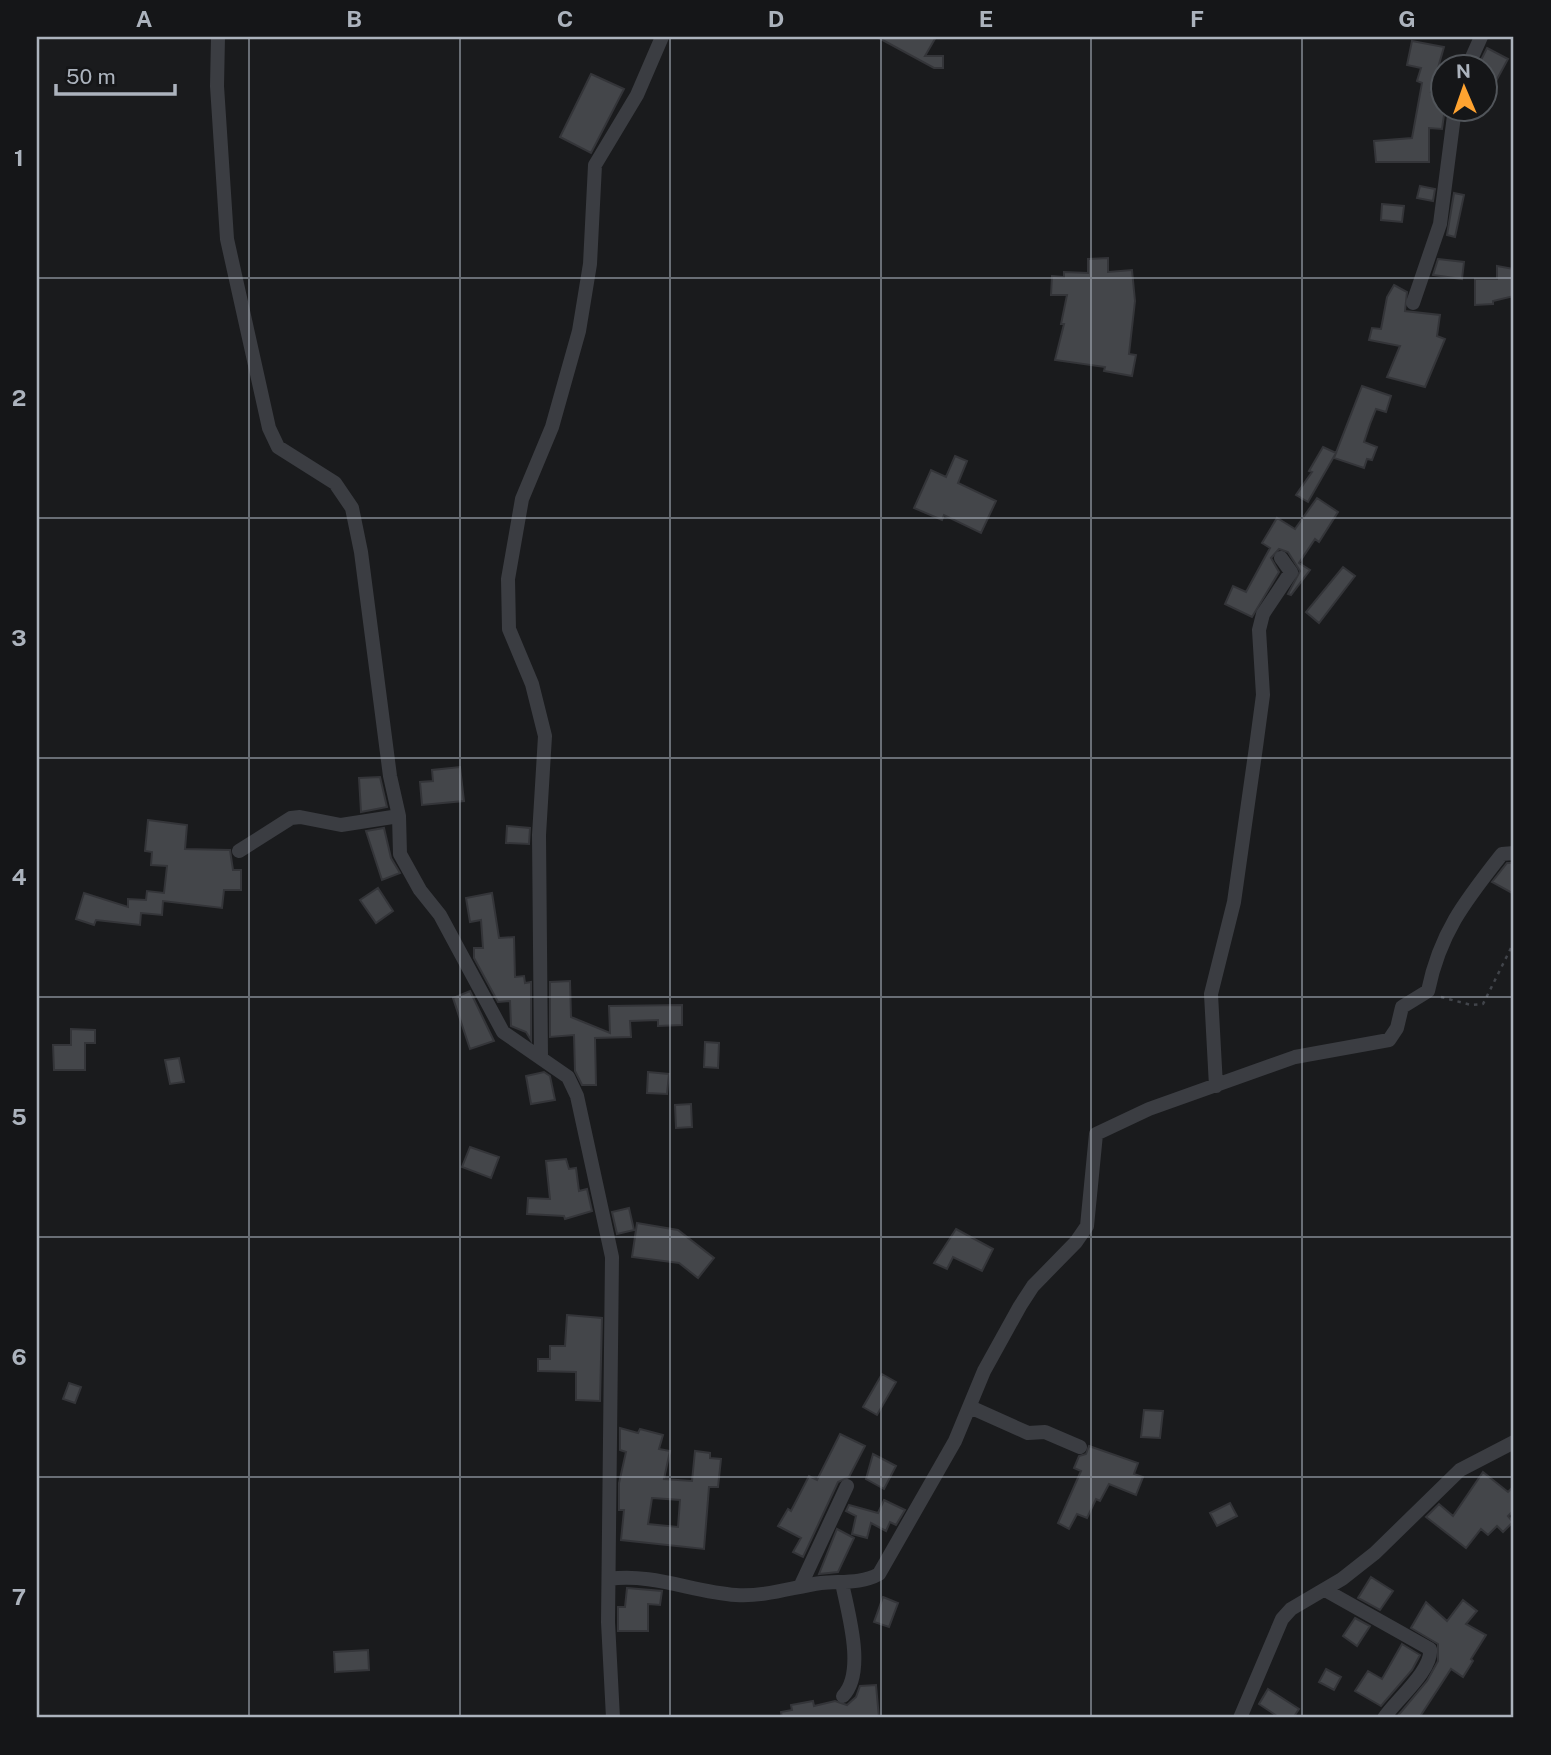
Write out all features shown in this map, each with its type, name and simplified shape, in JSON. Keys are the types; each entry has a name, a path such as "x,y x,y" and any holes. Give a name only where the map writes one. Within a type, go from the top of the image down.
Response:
{"street":[{"path":"218,37 217,86 228,239 269,428 278,447 335,483 352,509 361,552 366,606 398,816 400,853 420,890 440,915 484,1002 503,1032 568,1077 577,1096 590,1167 610,1239 609,1676 613,1718"},
{"path":"541,1058 539,835 545,736 532,684 509,629 508,579 522,499 552,427 579,331 590,264 595,165 637,95 662,37"},
{"path":"1413,303 1440,224 1453,122"},
{"path":"1216,1086 1211,994 1234,902 1263,695 1259,631 1263,614 1291,572 1281,558"},
{"path":"239,851 291,818 300,817 341,825 398,816"},
{"path":"609,1579 648,1578 737,1595 870,1579 879,1574 909,1516 937,1474 970,1408 984,1371 1020,1306 1087,1226 1096,1134 1149,1109 1294,1057 1389,1040 1397,1028 1402,1007 1428,991 1433,967 1451,921 1502,854 1514,853"},
{"path":"970,1408 1028,1433 1045,1432 1080,1447"},
{"path":"1240,1718 1282,1619 1291,1609 1325,1590 1375,1553 1460,1470 1514,1442"},
{"path":"800,1587 847,1486"},
{"path":"842,1583 852,1634 853,1671 851,1687 843,1696"},
{"path":"1325,1590 1430,1649 1431,1655 1423,1670 1384,1718"}],"path":[{"path":"1428,991 1471,1005 1483,1004 1514,942"}],"building":[{"path":"877,37 936,37 925,56 943,56 943,68 934,68"},
{"path":"1412,41 1444,47 1443,52 1428,52 1428,122 1443,122 1442,129 1429,128 1429,162 1376,162 1374,141 1412,138 1422,83 1417,81 1421,68 1407,65"},
{"path":"1498,54 1508,59 1498,77"},
{"path":"591,74 624,89 591,153 560,137"},
{"path":"1420,186 1435,189 1433,201 1417,198"},
{"path":"1454,193 1464,195 1455,237 1447,235"},
{"path":"1382,204 1404,206 1402,222 1381,220"},
{"path":"1108,258 1108,272 1132,270 1135,301 1129,354 1136,355 1132,376 1104,371 1105,367 1055,360 1064,324 1061,324 1067,295 1051,295 1052,276 1064,277 1064,272 1088,273 1088,259"},
{"path":"1438,259 1464,262 1462,279 1433,275"},
{"path":"1497,266 1514,269 1514,296 1493,301 1493,304 1475,305 1475,279 1497,279"},
{"path":"1394,285 1407,292 1405,311 1440,315 1437,336 1445,339 1425,387 1387,377 1400,346 1369,340 1372,328 1381,329 1387,297"},
{"path":"1362,386 1391,396 1386,412 1376,409 1370,424 1364,442 1377,447 1372,460 1367,459 1364,468 1334,458"},
{"path":"1323,447 1336,453 1308,502 1296,495 1312,472 1309,471"},
{"path":"955,456 967,461 958,483 996,501 981,533 944,515 942,520 914,508 931,470 946,477"},
{"path":"1317,498 1338,512 1319,542 1315,539 1299,563 1310,570 1291,595 1288,594 1300,571 1288,552 1279,549 1271,558 1279,572 1252,617 1225,604 1233,586 1246,592 1270,548 1262,543 1277,518 1295,529"},
{"path":"1343,567 1355,576 1319,623 1306,612"},
{"path":"460,767 464,801 422,805 420,782 433,781 432,770"},
{"path":"380,777 387,807 361,812 359,778"},
{"path":"148,820 187,825 185,849 230,850 233,870 241,870 241,890 224,890 222,908 163,901 162,915 141,913 140,925 96,920 94,925 76,919 84,893 128,907 128,899 146,900 147,891 164,893 167,866 151,865 152,852 145,851"},
{"path":"507,826 530,828 529,844 506,843"},
{"path":"384,828 391,858 400,873 382,880 366,831"},
{"path":"1507,863 1514,863 1514,894 1492,882"},
{"path":"378,888 393,911 376,923 360,900"},
{"path":"492,893 499,938 514,937 515,977 524,976 525,983 531,982 531,1040 526,1032 511,1026 510,1001 498,1002 474,958 474,948 483,948 481,920 470,922 466,898"},
{"path":"570,981 571,1017 610,1033 609,1006 682,1005 682,1025 658,1026 658,1020 630,1021 631,1037 595,1038 596,1085 582,1085 575,1071 574,1035 550,1037 550,982"},
{"path":"470,991 494,1041 470,1049 453,998"},
{"path":"71,1029 95,1030 95,1043 85,1043 85,1070 54,1070 53,1045 71,1045"},
{"path":"705,1042 719,1043 718,1068 704,1067"},
{"path":"179,1058 184,1082 170,1084 165,1060"},
{"path":"544,1072 550,1076 555,1100 531,1104 526,1076"},
{"path":"648,1072 669,1074 667,1094 647,1093"},
{"path":"691,1104 692,1127 676,1128 675,1105"},
{"path":"470,1147 499,1157 491,1178 462,1167"},
{"path":"566,1159 569,1169 576,1168 579,1191 587,1189 592,1211 565,1219 564,1216 527,1214 528,1198 550,1199 546,1161"},
{"path":"629,1208 634,1230 617,1234 612,1212"},
{"path":"637,1223 678,1230 714,1258 698,1278 679,1263 632,1257"},
{"path":"956,1229 993,1249 982,1271 953,1257 947,1269 934,1263"},
{"path":"567,1315 602,1318 600,1401 576,1400 576,1372 538,1371 538,1359 550,1359 550,1346 565,1346"},
{"path":"882,1374 896,1382 877,1415 863,1407"},
{"path":"69,1383 81,1387 75,1403 63,1399"},
{"path":"1144,1410 1163,1411 1160,1438 1141,1437"},
{"path":"620,1428 638,1433 640,1429 663,1435 659,1449 670,1451 664,1479 692,1481 695,1451 710,1453 710,1458 721,1459 718,1487 709,1487 704,1549 621,1540 624,1510 619,1510 619,1483 626,1452 620,1450","holes":["652,1498 680,1500 678,1527 648,1524"]},
{"path":"840,1434 865,1446 849,1477 838,1482 803,1557 793,1552 801,1538 778,1526 788,1509 791,1511 809,1476 817,1480"},
{"path":"1089,1446 1138,1463 1134,1474 1143,1477 1136,1495 1109,1484 1100,1501 1096,1499 1087,1518 1077,1514 1069,1529 1058,1523 1081,1471 1074,1468 1079,1456 1086,1454"},
{"path":"873,1454 896,1466 884,1489 866,1479"},
{"path":"1483,1472 1508,1492 1514,1486 1514,1510 1508,1516 1513,1522 1503,1532 1497,1526 1488,1535 1481,1529 1466,1548 1426,1517 1439,1504 1453,1516"},
{"path":"884,1500 905,1510 896,1525 890,1522 886,1531 871,1523 867,1538 852,1534 856,1516 846,1511 849,1505 878,1513"},
{"path":"1230,1503 1237,1516 1217,1526 1210,1513"},
{"path":"837,1529 854,1538 838,1572 819,1574"},
{"path":"1371,1577 1393,1591 1380,1610 1358,1598"},
{"path":"627,1588 662,1591 660,1605 648,1604 648,1631 618,1631 618,1607 625,1607"},
{"path":"883,1597 898,1603 889,1627 874,1622"},
{"path":"1463,1600 1477,1611 1466,1624 1486,1635 1471,1659 1473,1661 1463,1677 1451,1669 1419,1718 1396,1718 1427,1681 1438,1661 1438,1644 1411,1628 1426,1602 1447,1621"},
{"path":"1355,1618 1370,1626 1357,1646 1343,1636"},
{"path":"1402,1644 1420,1655 1412,1670 1381,1706 1355,1691 1368,1671 1382,1679"},
{"path":"368,1650 369,1670 335,1672 334,1652"},
{"path":"1326,1669 1341,1677 1334,1690 1319,1682"},
{"path":"876,1685 879,1718 782,1718 781,1712 792,1710 791,1705 813,1701 814,1706 835,1701 847,1705 856,1697 860,1686"},
{"path":"1268,1689 1299,1709 1293,1718 1280,1718 1259,1704"}]}
